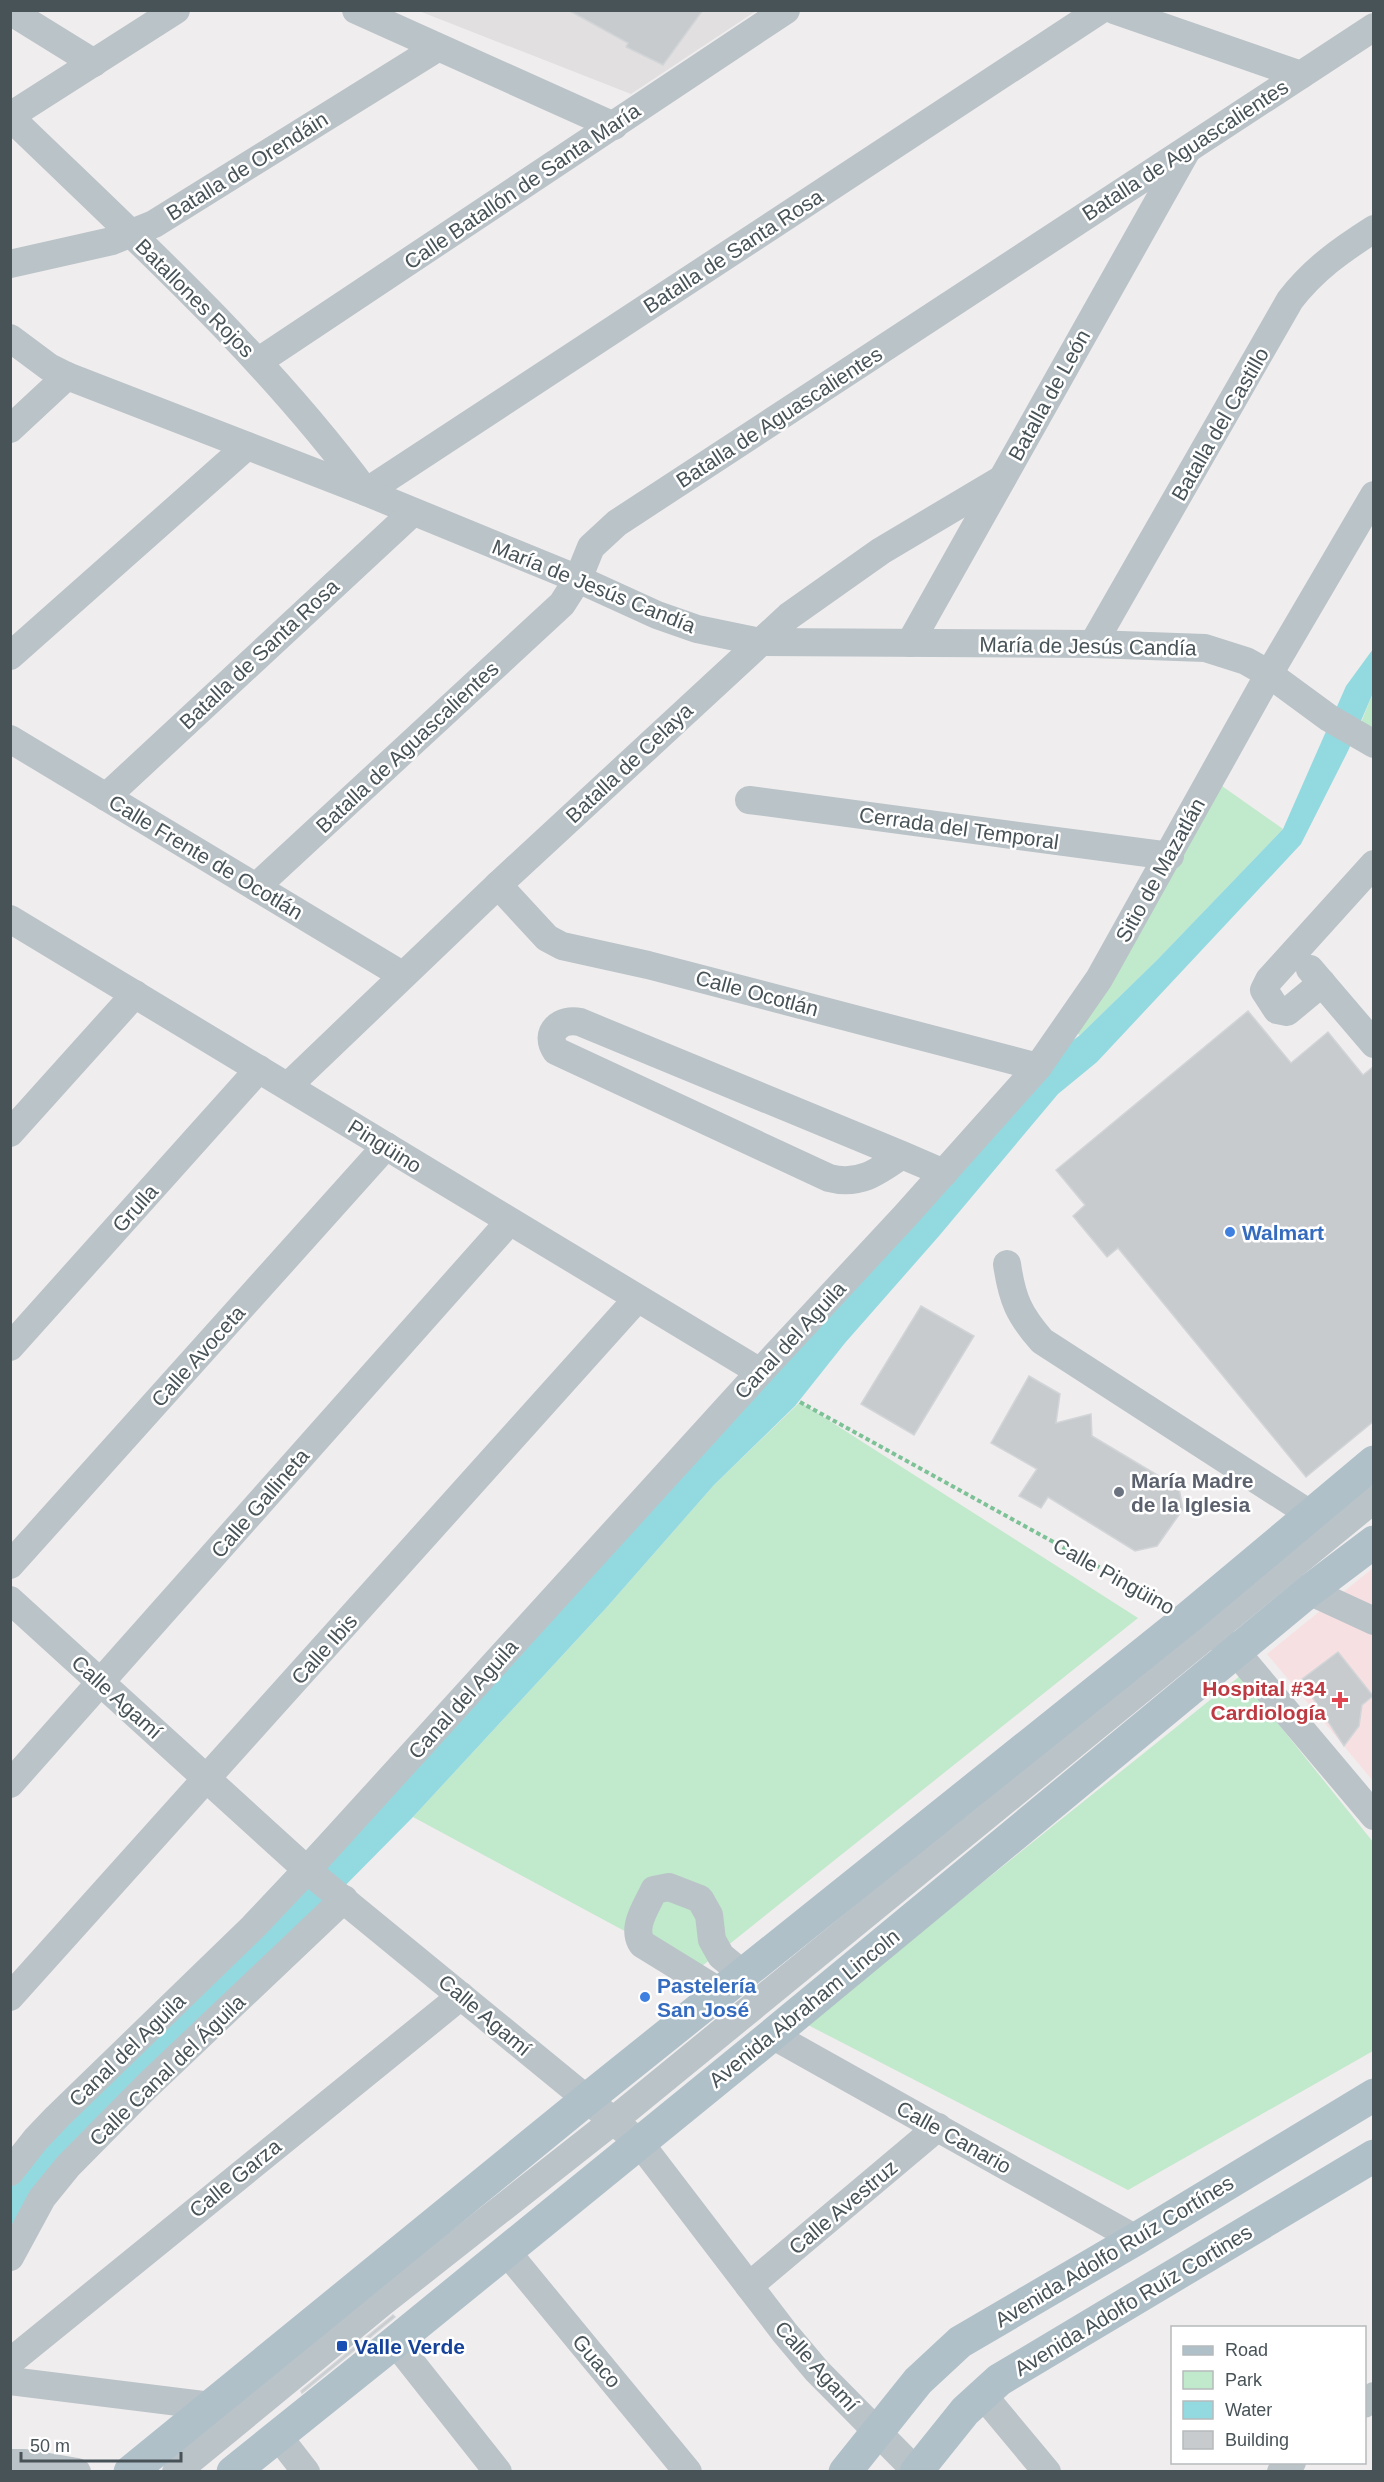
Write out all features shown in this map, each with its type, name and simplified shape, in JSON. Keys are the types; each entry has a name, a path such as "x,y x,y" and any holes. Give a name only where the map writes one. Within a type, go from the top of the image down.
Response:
{"main road":[{"path":"130,2472 731,1983 1215,1635 1310,1514 1374,1462"},
{"name":"Avenida Abraham Lincoln","path":"233,2472 506,2251 625,2131 772,2035 1215,1635 1309,1591 1374,1542"},
{"name":"Avenida Adolfo Ruíz Cortínes","path":"876,2432 918,2381 960,2342 1374,2095"},
{"name":"Avenida Adolfo Ruíz Cortines","path":"916,2471 982,2394 1022,2366 1210,2256 1374,2156"},
{"path":"845,2472 876,2432"}],"street":[{"path":"10,116 176,10"},
{"path":"356,10 614,126"},
{"name":"Calle Batallón de Santa María","path":"259,362 786,10"},
{"name":"Batalla de Santa Rosa","path":"366,492 1100,10"},
{"path":"1114,10 1302,75"},
{"path":"10,11 94,63"},
{"name":"Batalla de Aguascalientes","path":"256,887 562,604 578,579 591,547 617,524 1374,27"},
{"name":"Batalla de Orendáin","path":"10,264 88,248 132,234 176,213 437,48"},
{"name":"Batallones Rojos","path":"10,116 259,362 325,437 366,492"},
{"name":"Batalla de León","path":"910,643 1188,148"},
{"name":"Batalla del Castillo","path":"1094,644 1290,300 1317,269 1334,254 1374,229"},
{"name":"María de Jesús Candía","path":"10,338 49,367 67,376 366,492 578,579 657,615 697,629 760,642 1094,644 1205,648 1246,661 1269,674 1329,718 1365,740"},
{"path":"10,429 67,376"},
{"path":"10,656 247,446"},
{"name":"Batalla de Celaya","path":"288,1086 402,975 789,616 880,551 1002,479"},
{"name":"Sitio de Mazatlán","path":"905,1216 1038,1067 1099,979 1170,856 1269,674 1374,495"},
{"name":"Batalla de Santa Rosa","path":"106,797 413,512"},
{"name":"Calle Frente de Ocotlán","path":"10,739 402,975"},
{"name":"Cerrada del Temporal","path":"749,800 1170,856"},
{"path":"1322,983 1287,1012 1277,1010 1266,996 1265,984 1374,864"},
{"name":"Calle Ocotlán","path":"498,885 547,938 562,946 648,965 1038,1067"},
{"name":"Pingüino","path":"10,919 288,1086 508,1222 760,1372"},
{"path":"1295,952 1374,1044"},
{"path":"10,1133 135,994"},
{"path":"902,1155 872,1176 850,1182 829,1178 556,1051 552,1046 551,1037 556,1026 563,1022 580,1022 902,1155 944,1173"},
{"name":"Grulla","path":"10,1347 259,1069"},
{"path":"704,1120 726,1083"},
{"name":"Calle Avoceta","path":"10,1565 386,1146"},
{"name":"Canal del Aguila","path":"10,2172 57,2117 253,1927 326,1885 760,1372 905,1216"},
{"name":"Calle Gallineta","path":"10,1784 508,1222"},
{"path":"1007,1264 1011,1293 1026,1323 1042,1341 1310,1514"},
{"name":"Calle Ibis","path":"10,1997 638,1299"},
{"path":"198,2472 625,2131 1374,1499"},
{"path":"1215,1635 1374,1519"},
{"path":"1309,1591 1374,1621"},
{"name":"Calle Agamí","path":"10,1600 326,1885 625,2131 818,2371 916,2471"},
{"path":"1215,1635 1374,1816"},
{"name":"Calle Canal del Águila","path":"10,2257 42,2198 68,2166 147,2086 326,1885"},
{"name":"Calle Garza","path":"10,2362 461,1996"},
{"name":"Calle Canario","path":"772,2035 1136,2239"},
{"name":"Calle Avestruz","path":"749,2286 938,2127"},
{"path":"176,2472 383,2302 625,2131"},
{"name":"Guaco","path":"506,2251 688,2472"},
{"path":"395,2343 498,2472"},
{"path":"10,2381 211,2406"},
{"path":"982,2394 1047,2472"},
{"path":"278,2436 306,2472"},
{"path":"10,2463 25,2463 76,2472"}],"path":[{"name":"Calle Pingüino","path":"800,1402 1215,1635"}],"shaded area":[{"path":"419,11 756,11 631,94"},
{"name":"Hospital #34 Cardiología","path":"1373,1568 1373,1781 1267,1654"}],"green space":[{"path":"1373,693 1373,744 1356,735"},
{"path":"1212,779 1283,829 1157,960 1080,1035 1065,1029"},
{"path":"800,1402 1138,1618 697,1970 413,1817 607,1607 714,1485"},
{"path":"1240,1676 1373,1842 1373,2051 1128,2190 806,2024"}],"water":[{"path":"1373,649 1373,693 1348,751 1301,844 1097,1062 1058,1094 939,1236 845,1343 795,1406 714,1485 607,1607 413,1817 147,2086 11,2257 11,2172 57,2117 1038,1067 1080,1035 1157,960 1283,829 1346,686"}],"building":[{"path":"568,10 703,10 663,65 626,47 628,43"},
{"name":"Walmart","path":"1248,1011 1291,1063 1328,1032 1363,1075 1374,1066 1374,1421 1306,1477 1118,1248 1107,1257 1073,1216 1085,1205 1056,1170"},
{"path":"921,1306 974,1336 914,1435 861,1404"},
{"path":"1029,1376 1060,1394 1056,1423 1091,1414 1092,1436 1179,1488 1183,1509 1157,1546 1135,1551 1048,1497 1041,1508 1019,1496 1037,1469 991,1443"},
{"path":"1338,1652 1373,1696 1362,1705 1359,1726 1344,1746 1301,1680"},
{"path":"393,2315 395,2317 302,2393 301,2391"}],"place":[{"name":"Walmart","path":"1230,1232"},
{"name":"María Madre de la Iglesia","path":"1119,1492"},
{"name":"Hospital #34 Cardiología","path":"1340,1700"},
{"name":"Pastelería San José","path":"645,1997"},
{"name":"Valle Verde","path":"342,2346"}]}
